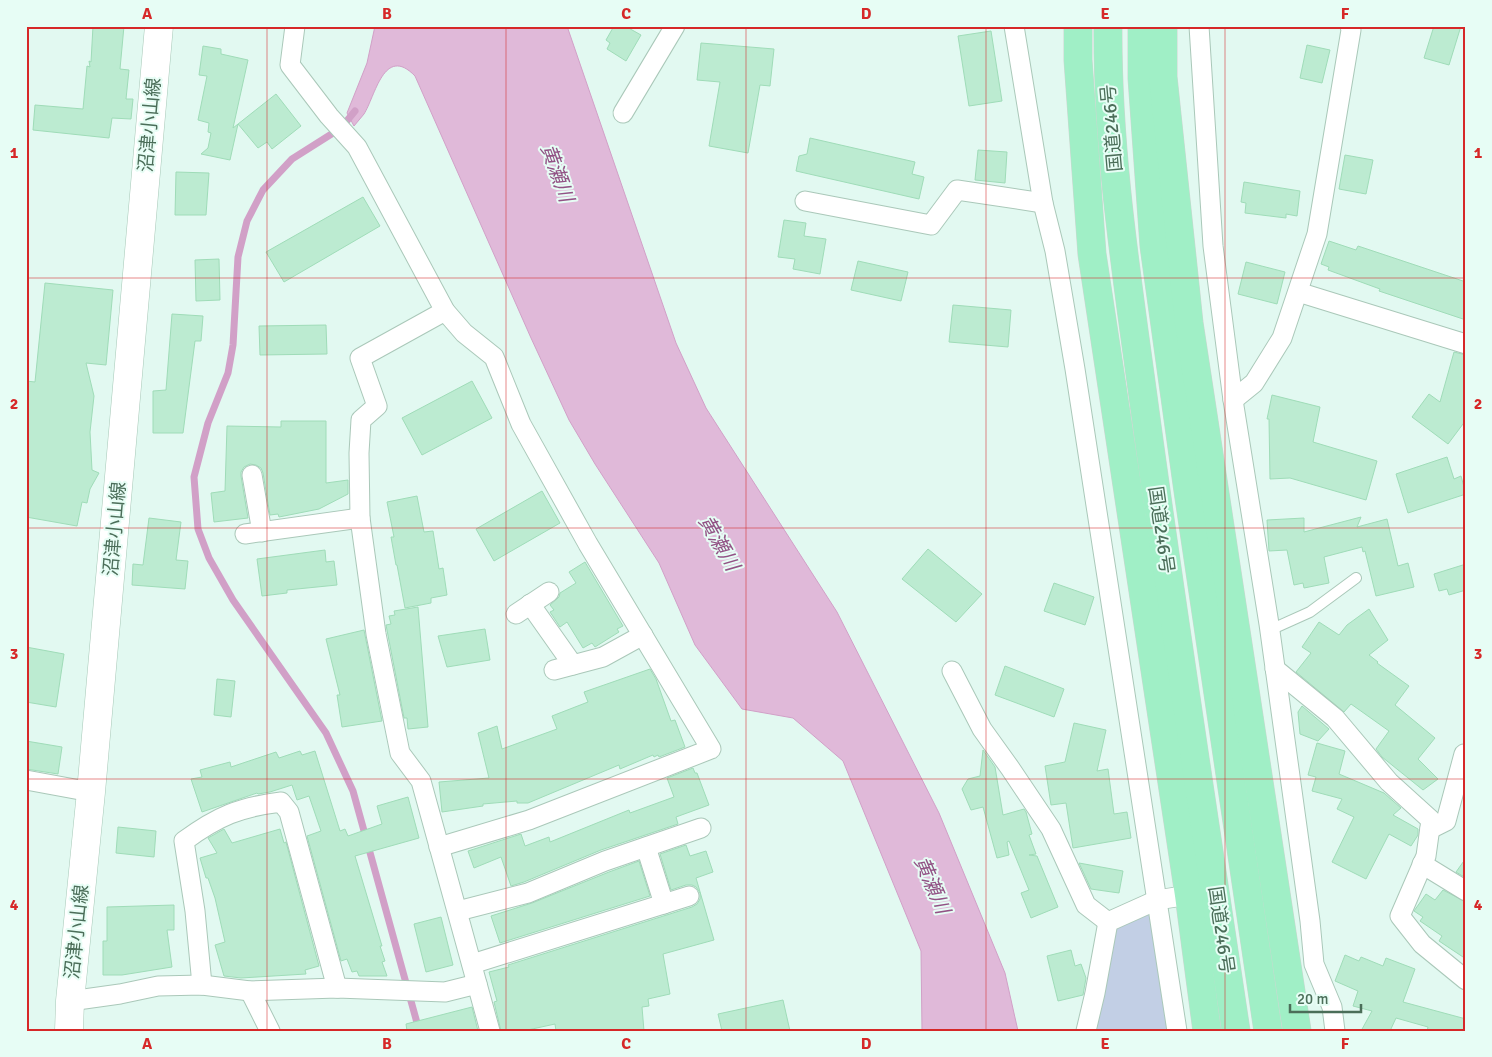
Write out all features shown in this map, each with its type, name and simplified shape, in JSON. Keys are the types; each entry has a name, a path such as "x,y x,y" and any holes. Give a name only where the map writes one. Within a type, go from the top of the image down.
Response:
{"highway":[{"path":"1078,26 1078,60 1092,254 1189,895 1207,1031"},
{"name":"国道246号","path":"1108,26 1108,81 1123,246 1156,494 1236,1031"},
{"name":"国道246号","path":"1142,26 1142,78 1154,246 1268,1031"},
{"path":"1163,26 1163,77 1189,324 1297,1031"}],"main road":[{"name":"沼津小山線","path":"69,1031 70,1001 92,792 159,26"}],"street":[{"path":"295,26 290,65 329,116 357,147 445,311 464,333 494,357 521,424 588,544 711,749 529,820 439,847"},
{"path":"623,113 675,26"},
{"path":"1014,26 1043,203 1055,251 1075,368 1177,1031"},
{"path":"1199,26 1213,246 1233,400 1270,630 1310,921 1314,964 1332,1007 1335,1031"},
{"path":"1233,400 1254,383 1282,338 1317,234 1350,26"},
{"path":"805,201 931,226 957,190 1043,203"},
{"path":"1298,292 1466,344"},
{"path":"445,311 360,358 377,406 361,420 359,452 360,518 376,634 400,753 421,781 490,1031"},
{"path":"252,475 254,533 360,518"},
{"path":"550,592 523,609 573,665"},
{"path":"554,670 603,657 643,635"},
{"path":"1275,669 1335,718 1389,782 1431,820 1426,856 1400,916 1422,944 1466,980"},
{"path":"952,671 982,729 1051,828 1086,905 1108,922"},
{"path":"1430,829 1446,821 1464,754 1466,755"},
{"path":"26,780 92,792"},
{"path":"202,985 196,911 184,841 208,823 230,813 260,804 281,802 289,812 338,988"},
{"path":"458,912 528,893 646,847 701,828"},
{"path":"646,847 664,904"},
{"path":"1422,864 1466,891"},
{"path":"1108,922 1157,900 1189,895"},
{"path":"472,964 689,896"},
{"path":"1086,1031 1108,922"},
{"path":"70,1001 120,994 158,986 202,985 250,991 338,988 445,992 477,984"},
{"path":"250,991 270,1031"}],"lane":[{"path":"1270,630 1310,612 1356,578"}],"shaded area":[{"path":"1165,908 1183,1031 1091,1031 1107,927"}],"water":[{"name":"黄瀬川","path":"375,26 567,26 676,343 706,408 837,612 939,813 1005,973 1018,1031 922,1031 921,951 843,761 793,718 742,709 695,645 659,563 569,420 415,76 404,68 396,66 388,69 377,86 364,114 354,126 347,113 367,63"}],"building":[{"path":"93,26 124,26 120,69 129,70 126,99 133,99 131,119 112,118 109,138 33,130 35,105 83,109 87,66 90,67 89,61 91,62"},
{"path":"614,26 625,26 641,35 626,61 607,49 610,43 606,40"},
{"path":"1434,26 1461,26 1449,65 1424,58"},
{"path":"991,31 1002,101 969,106 958,36"},
{"path":"701,43 774,49 770,86 760,85 748,153 709,146 720,82 697,80"},
{"path":"1307,45 1330,50 1322,83 1300,78"},
{"path":"203,46 221,49 221,54 248,60 233,128 238,124 230,160 201,154 208,148 211,133 208,132 209,123 198,120 207,76 199,75"},
{"path":"276,94 301,126 272,149 267,142 258,148 238,124"},
{"path":"810,138 915,162 912,174 924,177 919,199 796,171 799,156 807,154"},
{"path":"978,150 1007,152 1005,183 975,180"},
{"path":"1345,155 1373,160 1366,194 1339,189"},
{"path":"176,172 209,173 206,215 175,215"},
{"path":"1244,182 1300,191 1297,216 1286,214 1286,218 1245,213 1246,203 1241,202"},
{"path":"363,197 380,226 284,282 266,252"},
{"path":"784,220 806,223 804,236 826,239 820,274 793,269 795,259 778,257"},
{"path":"1329,241 1356,250 1358,246 1466,282 1466,320 1379,291 1380,289 1328,270 1329,267 1321,264"},
{"path":"219,259 220,300 196,301 195,260"},
{"path":"858,261 908,272 901,301 851,290"},
{"path":"1246,262 1285,272 1277,304 1238,294"},
{"path":"45,283 113,290 106,365 86,363 94,396 90,432 92,470 99,473 90,489 87,503 82,502 77,526 26,517 26,381 35,382"},
{"path":"953,305 1011,310 1008,347 949,342"},
{"path":"172,314 203,316 201,341 195,341 183,433 153,433 153,391 166,390"},
{"path":"326,325 327,354 260,355 259,326"},
{"path":"1454,352 1466,355 1466,420 1448,444 1412,417 1429,394 1440,402"},
{"path":"472,381 492,418 422,455 402,418"},
{"path":"1272,395 1320,407 1313,442 1377,461 1366,500 1290,478 1270,479 1269,419 1267,419"},
{"path":"281,421 326,421 326,483 348,480 348,494 319,509 279,517 278,514 270,515 263,473 261,468 250,464 244,467 241,472 248,518 214,522 211,493 225,491 227,426 281,427"},
{"path":"1447,457 1454,479 1461,476 1466,494 1408,513 1396,474"},
{"path":"542,491 560,523 494,561 476,529"},
{"path":"417,496 424,532 433,531 439,569 443,568 447,595 431,598 431,603 405,608 391,537 394,537 387,502"},
{"path":"1361,517 1357,527 1387,519 1398,566 1408,563 1414,587 1376,596 1365,551 1363,552 1362,547 1324,557 1329,583 1304,588 1303,583 1294,585 1287,550 1269,551 1267,520 1304,518 1304,532"},
{"path":"149,518 181,522 176,560 188,561 185,589 132,585 133,564 143,565"},
{"path":"928,549 982,594 956,622 902,579"},
{"path":"325,550 326,562 334,561 337,585 287,590 287,593 262,596 257,559"},
{"path":"585,562 623,626 617,629 619,632 595,647 592,643 583,648 567,622 560,627 550,612 554,610 550,605 559,597 560,593 576,583 569,572"},
{"path":"1466,564 1466,590 1449,595 1447,589 1439,591 1434,574"},
{"path":"1054,583 1094,597 1085,625 1044,611"},
{"path":"418,607 428,727 408,729 407,718 404,718 386,625 391,624 389,616 395,615 394,611"},
{"path":"1369,609 1388,640 1369,655 1409,686 1395,705 1435,738 1418,759 1438,779 1423,790 1382,757 1376,749 1389,731 1351,704 1344,712 1296,672 1311,653 1302,647 1319,622 1339,635 1347,625"},
{"path":"485,629 490,660 447,667 438,636"},
{"path":"364,630 382,721 342,727 337,695 340,695 326,639"},
{"path":"26,647 64,654 56,707 26,702"},
{"path":"1005,666 1064,689 1054,717 995,695"},
{"path":"650,669 656,679 671,721 675,720 685,747 659,757 658,755 654,757 653,755 620,769 619,765 528,803 517,803 517,801 483,804 483,806 442,812 439,782 489,778 478,733 497,726 502,749 557,729 552,716 588,702 584,692"},
{"path":"217,679 235,681 231,717 214,715"},
{"path":"1302,706 1329,729 1318,741 1300,734 1298,712"},
{"path":"1074,723 1106,730 1097,771 1108,769 1114,814 1127,812 1131,838 1073,848 1066,803 1051,805 1045,766 1065,762"},
{"path":"26,741 62,747 58,774 26,769"},
{"path":"1317,743 1345,751 1339,774 1384,793 1401,808 1393,815 1418,829 1418,835 1411,846 1389,834 1366,879 1332,862 1354,817 1337,809 1342,799 1312,791 1316,777 1308,775"},
{"path":"983,750 995,767 1003,815 1024,809 1026,812 1032,834 1029,835 1036,854 1029,855 1037,856 1058,907 1031,918 1021,893 1029,890 1009,841 1007,842 1009,855 997,858 983,807 971,810 962,789 968,779 980,776"},
{"path":"300,751 302,755 315,751 340,831 345,829 348,836 382,824 377,806 408,797 419,838 355,856 382,946 380,946 385,961 382,962 387,976 359,976 357,971 352,972 347,959 341,961 307,836 321,831 309,796 297,800 292,785 270,792 257,793 202,812 191,779 202,777 200,770 230,762 231,767 276,752 279,758"},
{"path":"693,768 695,773 697,773 709,805 676,817 678,824 601,850 511,886 501,857 474,868 468,851 521,834 525,846 549,837 550,842 629,810 630,813 674,797 667,778"},
{"path":"118,827 156,831 154,857 116,853"},
{"path":"224,829 232,843 280,829 284,843 286,842 319,966 305,970 306,974 241,978 224,976 215,945 225,942 215,898 200,858 217,853 208,838"},
{"path":"686,845 690,856 706,851 713,872 696,878 714,940 663,954 670,994 648,999 649,1006 642,1007 644,1031 556,1031 555,1024 523,1031 501,1031 494,1002 497,1001 489,972 697,904 700,899 700,893 696,887 686,885 671,890 660,854"},
{"path":"1466,858 1466,878 1456,872"},
{"path":"639,861 650,896 500,943 491,916 532,903"},
{"path":"1079,863 1123,871 1119,893 1091,889"},
{"path":"1443,890 1466,902 1466,959 1439,941 1442,936 1420,921 1423,917 1414,911 1426,894 1435,900"},
{"path":"174,905 174,930 167,930 172,967 122,975 103,975 103,941 107,941 107,907"},
{"path":"441,917 453,965 426,972 414,924"},
{"path":"1071,950 1075,966 1081,964 1086,978 1083,995 1058,1001 1047,956"},
{"path":"1345,955 1359,961 1361,957 1383,966 1386,958 1415,969 1403,1002 1466,1019 1466,1031 1427,1031 1428,1027 1396,1018 1390,1031 1361,1031 1372,1011 1353,1006 1358,991 1335,981"},
{"path":"783,1000 790,1031 722,1031 718,1014"},
{"path":"472,1007 478,1031 407,1031 406,1024"}],"waterway":[{"path":"355,111 341,128 292,159 263,190 247,221 238,257 233,345 228,373 208,423 194,477 198,529 209,558 233,600 326,733 353,791 419,1030"}]}
